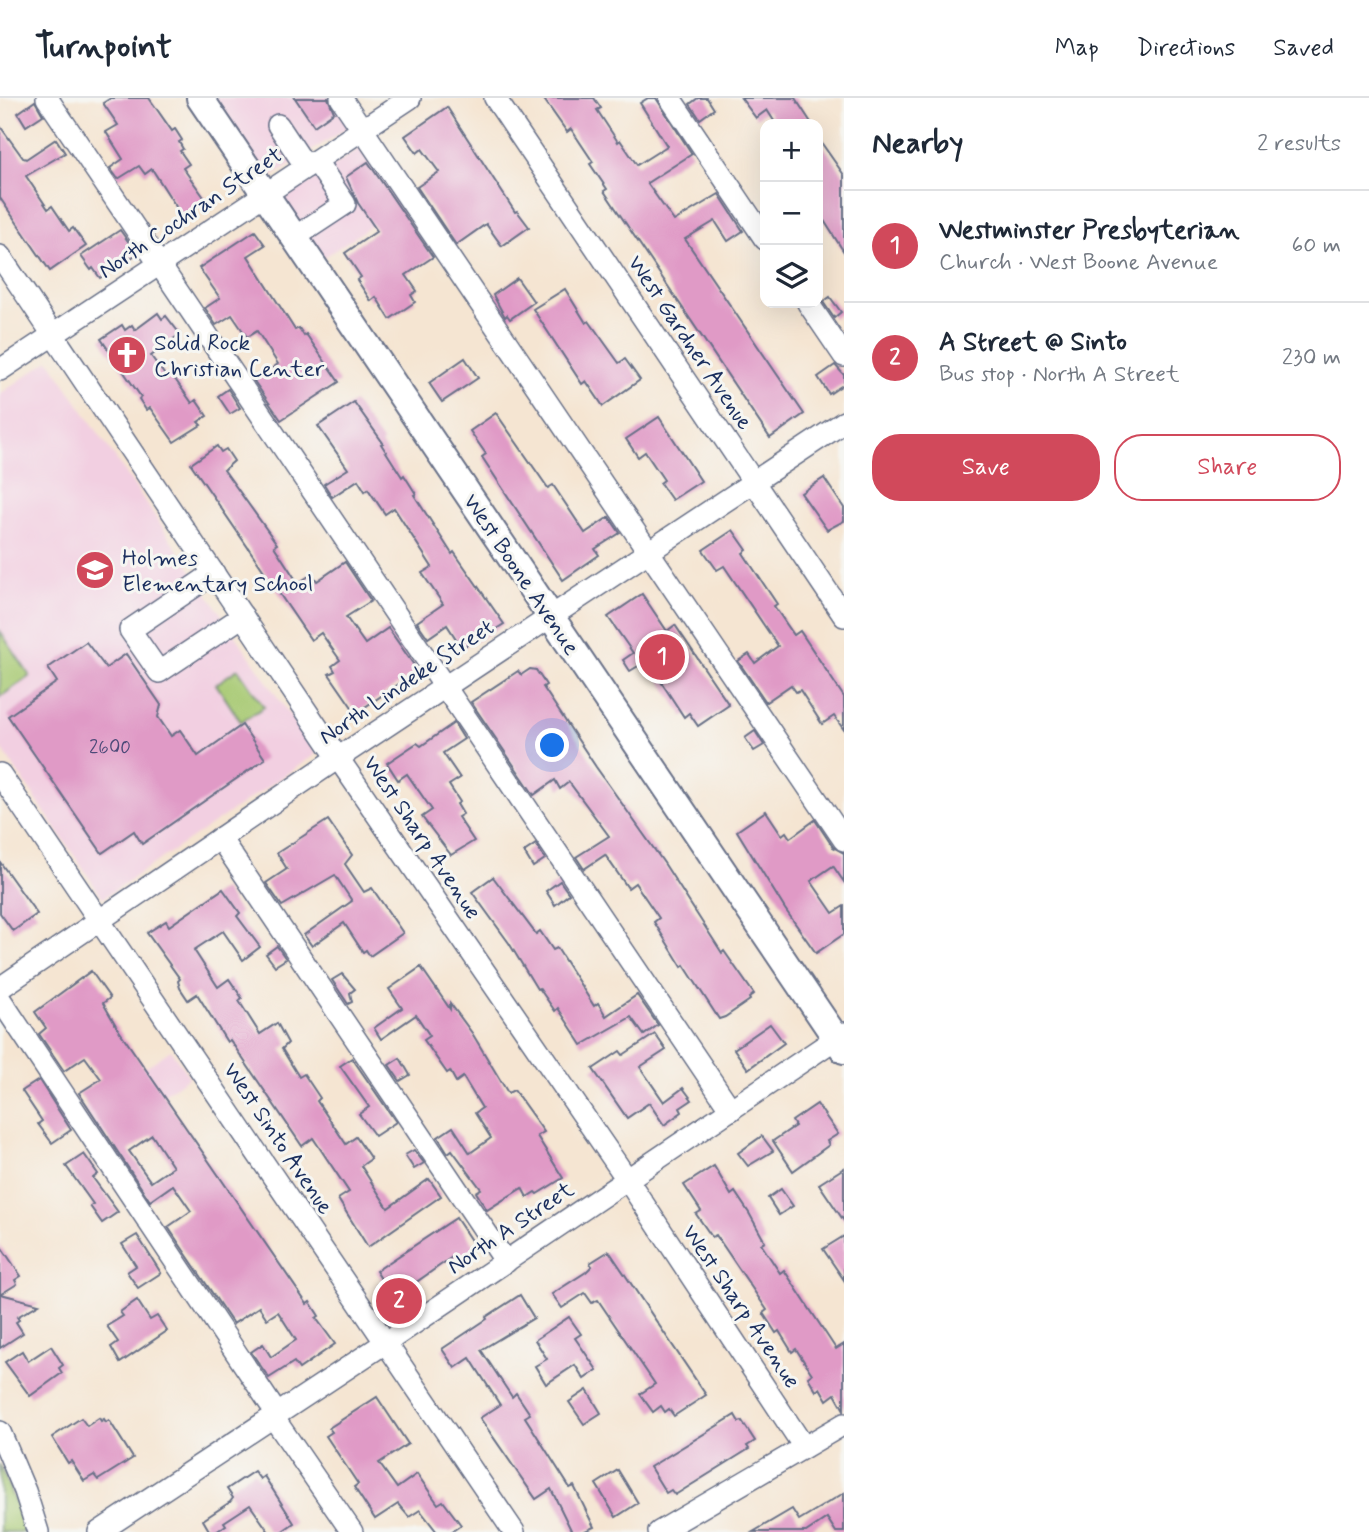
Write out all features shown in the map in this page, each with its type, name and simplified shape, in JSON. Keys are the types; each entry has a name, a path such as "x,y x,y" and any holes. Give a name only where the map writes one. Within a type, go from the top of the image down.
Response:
{"main road":[{"name":"West Boone Avenue","path":"200,98 551,617 842,1040"}],"street":[{"path":"47,98 731,1110"},
{"path":"341,98 844,839"},
{"name":"North Cochran Street","path":"0,370 410,98"},
{"name":"West Gardner Avenue","path":"495,98 844,616"},
{"path":"670,98 760,232"},
{"path":"278,125 345,204 295,237"},
{"name":"West Sharp Avenue","path":"0,256 804,1447"},
{"path":"811,308 844,356"},
{"name":"North Lindeke Street","path":"0,988 338,758 844,422"},
{"path":"214,573 130,630 159,672 243,616"},
{"name":"West Sinto Avenue","path":"0,774 514,1532"},
{"path":"220,838 506,1262"},
{"path":"0,999 352,1532"},
{"name":"North A Street","path":"99,1532 731,1110 842,1040"},
{"path":"659,1532 844,1424"},
{"path":"0,1432 38,1532"}],"shaded area":[{"path":"213,98 339,98 356,122 268,177"},
{"path":"369,142 408,201 323,258 285,202 286,198"},
{"name":"Holmes Elementary School","path":"49,360 316,754 103,898 0,746 0,394"},
{"path":"171,1050 189,1077 102,1136 84,1109"}],"green space":[{"path":"0,631 30,676 0,697"},
{"path":"238,669 264,707 241,722 216,684"},
{"path":"0,1464 26,1532 0,1532"}],"building":[{"path":"111,98 149,98 172,131 175,129 182,140 179,142 183,149 180,151 189,164 183,168 206,200 182,216 152,169 145,174 139,166 118,179 110,168 123,159 106,132 118,125 103,103"},
{"path":"295,98 328,98 334,112 314,126"},
{"path":"543,98 594,98 601,108 597,110 637,165 667,146 640,103 648,98 656,98 692,154 647,183 674,221 719,194 743,231 728,241 715,221 685,239 804,414 770,438 604,191 607,189 590,164 593,162 571,129 567,132"},
{"path":"698,98 707,98 714,109 700,119 690,104"},
{"path":"741,98 795,98 809,119 773,119 767,110 756,118"},
{"path":"35,101 43,115 26,126 18,113"},
{"path":"447,107 515,212 517,211 529,227 502,246 486,224 456,245 417,187 439,172 422,149 417,153 405,136"},
{"path":"0,126 23,158 26,159 56,139 65,153 26,176 48,209 52,206 69,231 73,228 86,246 50,271 0,198"},
{"path":"823,145 844,175 844,252 823,219"},
{"path":"368,162 433,257 406,275 417,291 411,295 415,302 390,319 376,297 371,301 357,280 361,277 345,253 377,231 358,203 346,177"},
{"path":"120,230 137,254 100,278 81,256"},
{"path":"255,231 265,245 248,256 295,330 299,328 304,336 306,334 339,382 281,420 254,381 278,364 257,331 247,337 232,315 216,325 205,308 220,298 199,268"},
{"path":"517,278 534,302 510,319 507,315 505,317 493,295"},
{"path":"565,289 586,323 589,321 619,363 625,359 640,380 603,406 586,381 582,384 533,309"},
{"path":"830,297 841,312 834,318 823,302"},
{"path":"158,313 162,319 166,316 180,334 151,356 167,378 172,375 192,403 196,400 207,416 198,422 201,425 174,442 150,408 146,410 139,399 141,397 101,339 122,325 125,330 132,325 135,330"},
{"path":"465,358 478,378 442,402 429,383"},
{"path":"835,365 844,375 844,384 829,394 818,377"},
{"path":"228,389 240,408 230,414 218,396"},
{"path":"354,402 383,443 381,444 402,477 404,475 452,554 454,552 504,624 475,642 474,640 462,648 447,625 428,638 417,622 443,604 422,573 432,567 394,508 385,514 368,489 365,491 358,480 332,497 324,484 348,469 318,426"},
{"path":"496,413 548,488 553,485 585,533 609,517 620,533 595,549 599,555 563,580 482,457 486,454 470,431"},
{"path":"659,417 701,481 672,500 660,483 664,480 645,452 638,457 626,439"},
{"path":"217,446 221,452 226,449 234,461 224,470 277,544 274,546 298,583 312,574 317,581 345,562 371,601 346,617 365,644 388,628 418,671 356,713 329,674 335,671 332,666 340,660 321,633 311,640 191,464"},
{"path":"824,478 844,508 844,521 827,530 801,493"},
{"path":"733,530 747,550 743,553 777,604 774,606 794,635 800,631 844,697 844,730 834,716 822,724 800,690 796,692 791,685 766,702 738,661 749,654 755,663 778,646 724,566 717,570 703,550"},
{"path":"642,594 667,631 675,625 729,705 698,726 689,713 684,717 654,671 652,672 645,662 630,671 623,660 633,653 608,617"},
{"path":"86,642 106,668 126,654 161,705 158,717 171,736 180,730 198,756 242,725 265,759 142,844 134,831 102,853 8,716 57,682 48,668"},
{"path":"530,669 536,670 546,685 543,687 596,767 664,863 722,953 724,951 754,994 750,1000 725,1017 719,1019 684,965 682,967 654,922 659,918 635,883 628,888 605,855 584,869 576,857 609,836 569,782 560,789 555,780 534,795 471,702 518,671 521,675"},
{"path":"454,723 464,739 443,753 460,778 449,785 460,802 457,804 463,814 458,817 474,841 451,855 422,817 432,810 407,774 398,780 387,763 417,743 421,746"},
{"path":"755,731 764,745 754,751 745,738"},
{"path":"766,811 782,835 786,832 790,838 815,820 833,847 844,853 844,882 833,866 811,881 833,913 844,906 844,934 816,953 785,909 737,831"},
{"path":"328,820 352,855 345,864 364,892 372,888 403,933 370,956 366,950 363,952 344,923 312,946 304,935 352,901 335,875 282,906 266,883 287,869 277,853"},
{"path":"536,844 545,859 533,867 524,852"},
{"path":"0,862 37,914 13,931 0,913"},
{"path":"493,877 536,934 540,931 553,950 557,948 594,1006 598,1003 606,1016 637,995 658,1025 644,1035 631,1017 582,1045 558,1008 555,1011 539,988 537,989 509,943 472,892"},
{"path":"560,881 569,894 555,905 546,891"},
{"path":"223,889 240,913 237,916 260,947 243,960 223,931 194,950 218,987 229,979 260,1034 277,1023 288,1043 282,1049 299,1077 304,1074 320,1098 317,1101 346,1144 356,1137 371,1159 361,1166 388,1208 429,1179 441,1196 368,1247 338,1199 349,1192 313,1138 302,1146 230,1040 227,1042 197,994 188,1000 180,988 180,979 147,933 166,921 169,926"},
{"path":"277,946 286,959 275,966 266,954"},
{"path":"421,967 450,1009 450,1003 472,1033 508,1093 514,1090 544,1132 537,1136 563,1178 537,1194 535,1192 527,1197 522,1188 487,1210 476,1192 481,1189 452,1150 448,1153 438,1137 453,1127 470,1153 491,1138 475,1113 482,1108 463,1077 456,1082 450,1071 447,1073 424,1040 430,1036 416,1015 381,1039 374,1028 402,1008 389,989"},
{"path":"91,971 110,998 103,1003 118,1029 307,1304 310,1302 319,1316 316,1318 335,1344 299,1369 294,1362 269,1378 251,1352 263,1344 271,1357 296,1340 278,1312 267,1319 259,1307 233,1324 168,1227 191,1211 173,1185 150,1201 79,1093 101,1079 85,1057 64,1071 39,1034 46,1028 35,1012","holes":["152,1135 173,1167 151,1182 129,1151"]},
{"path":"342,974 355,989 350,993 352,1002 348,1004 332,980"},
{"path":"770,1024 784,1043 748,1069 734,1049"},
{"path":"655,1034 666,1050 640,1067 664,1102 683,1088 692,1100 680,1108 682,1112 664,1125 649,1103 627,1118 593,1069 620,1051 623,1055"},
{"path":"352,1058 396,1122 375,1136 359,1114 369,1107 340,1066"},
{"path":"400,1058 410,1075 400,1081 389,1065"},
{"path":"39,1080 71,1130 52,1143 38,1124 42,1121 22,1091"},
{"path":"817,1104 838,1134 827,1141 829,1145 793,1171 773,1141 795,1126 792,1121"},
{"path":"762,1136 773,1151 748,1166 738,1153"},
{"path":"414,1150 424,1163 414,1169 405,1155"},
{"path":"84,1154 98,1174 93,1178 118,1212 102,1223 90,1206 93,1204 66,1166"},
{"path":"714,1166 731,1195 735,1192 749,1213 765,1242 761,1244 780,1273 784,1270 836,1349 844,1344 844,1410 835,1394 827,1400 820,1388 816,1391 808,1377 812,1374 796,1349 792,1352 779,1331 776,1333 763,1313 767,1310 716,1235 712,1237 696,1214 701,1211 684,1185"},
{"path":"844,1168 844,1221 819,1184"},
{"path":"781,1189 793,1206 779,1215 768,1198"},
{"path":"456,1218 476,1248 456,1262 452,1257 388,1302 377,1285 383,1282 376,1271"},
{"path":"137,1235 161,1273 138,1288 127,1272 136,1266 122,1244"},
{"path":"844,1236 844,1280 823,1249"},
{"path":"0,1245 21,1276 15,1280 17,1284 1,1294 39,1304 17,1317 19,1320 16,1322 23,1333 0,1348"},
{"path":"609,1251 706,1395 674,1416 669,1409 665,1412 661,1406 653,1412 640,1394 655,1384 598,1300 592,1303 585,1293 562,1308 552,1294 586,1272 592,1266 590,1263"},
{"path":"520,1295 534,1318 481,1350 512,1397 516,1393 530,1414 525,1417 570,1488 574,1486 594,1527 583,1532 572,1532 551,1489 536,1499 480,1418 500,1405 470,1358 455,1368 442,1349"},
{"path":"137,1300 150,1320 157,1316 167,1331 120,1363 111,1347 118,1342 107,1326 123,1316 120,1312"},
{"path":"569,1317 581,1334 575,1338 597,1370 584,1379 575,1365 546,1384 535,1366 547,1359 535,1340"},
{"path":"51,1346 63,1365 59,1368 62,1373 30,1396 5,1362 22,1351 28,1361"},
{"path":"587,1390 601,1413 584,1424 569,1402"},
{"path":"377,1397 408,1444 379,1463 397,1488 417,1474 438,1504 443,1501 461,1525 451,1532 437,1532 420,1510 409,1517 398,1504 375,1519 354,1487 358,1484 326,1436 332,1432 329,1428"},
{"path":"735,1415 755,1441 747,1446 749,1449 675,1495 671,1490 666,1493 650,1467"},
{"path":"81,1418 87,1426 99,1418 106,1422 109,1420 133,1458 98,1480 94,1475 84,1481 71,1461 68,1463 52,1437"},
{"path":"618,1470 638,1503 616,1517 596,1484"},
{"path":"254,1471 260,1479 264,1476 294,1523 281,1532 269,1532 250,1505 224,1522 226,1525 216,1532 210,1532 203,1520 230,1502 233,1498 227,1489"},
{"path":"844,1493 844,1532 836,1532 827,1518 806,1532 753,1532 792,1509 799,1520"}],"place":[{"name":"Solid Rock Christian Center","path":"127,355"},
{"name":"Holmes Elementary School","path":"95,570"},
{"name":"Westminster Presbyterian","path":"662,657"},
{"name":"A Street @ Sinto","path":"399,1301"}]}
